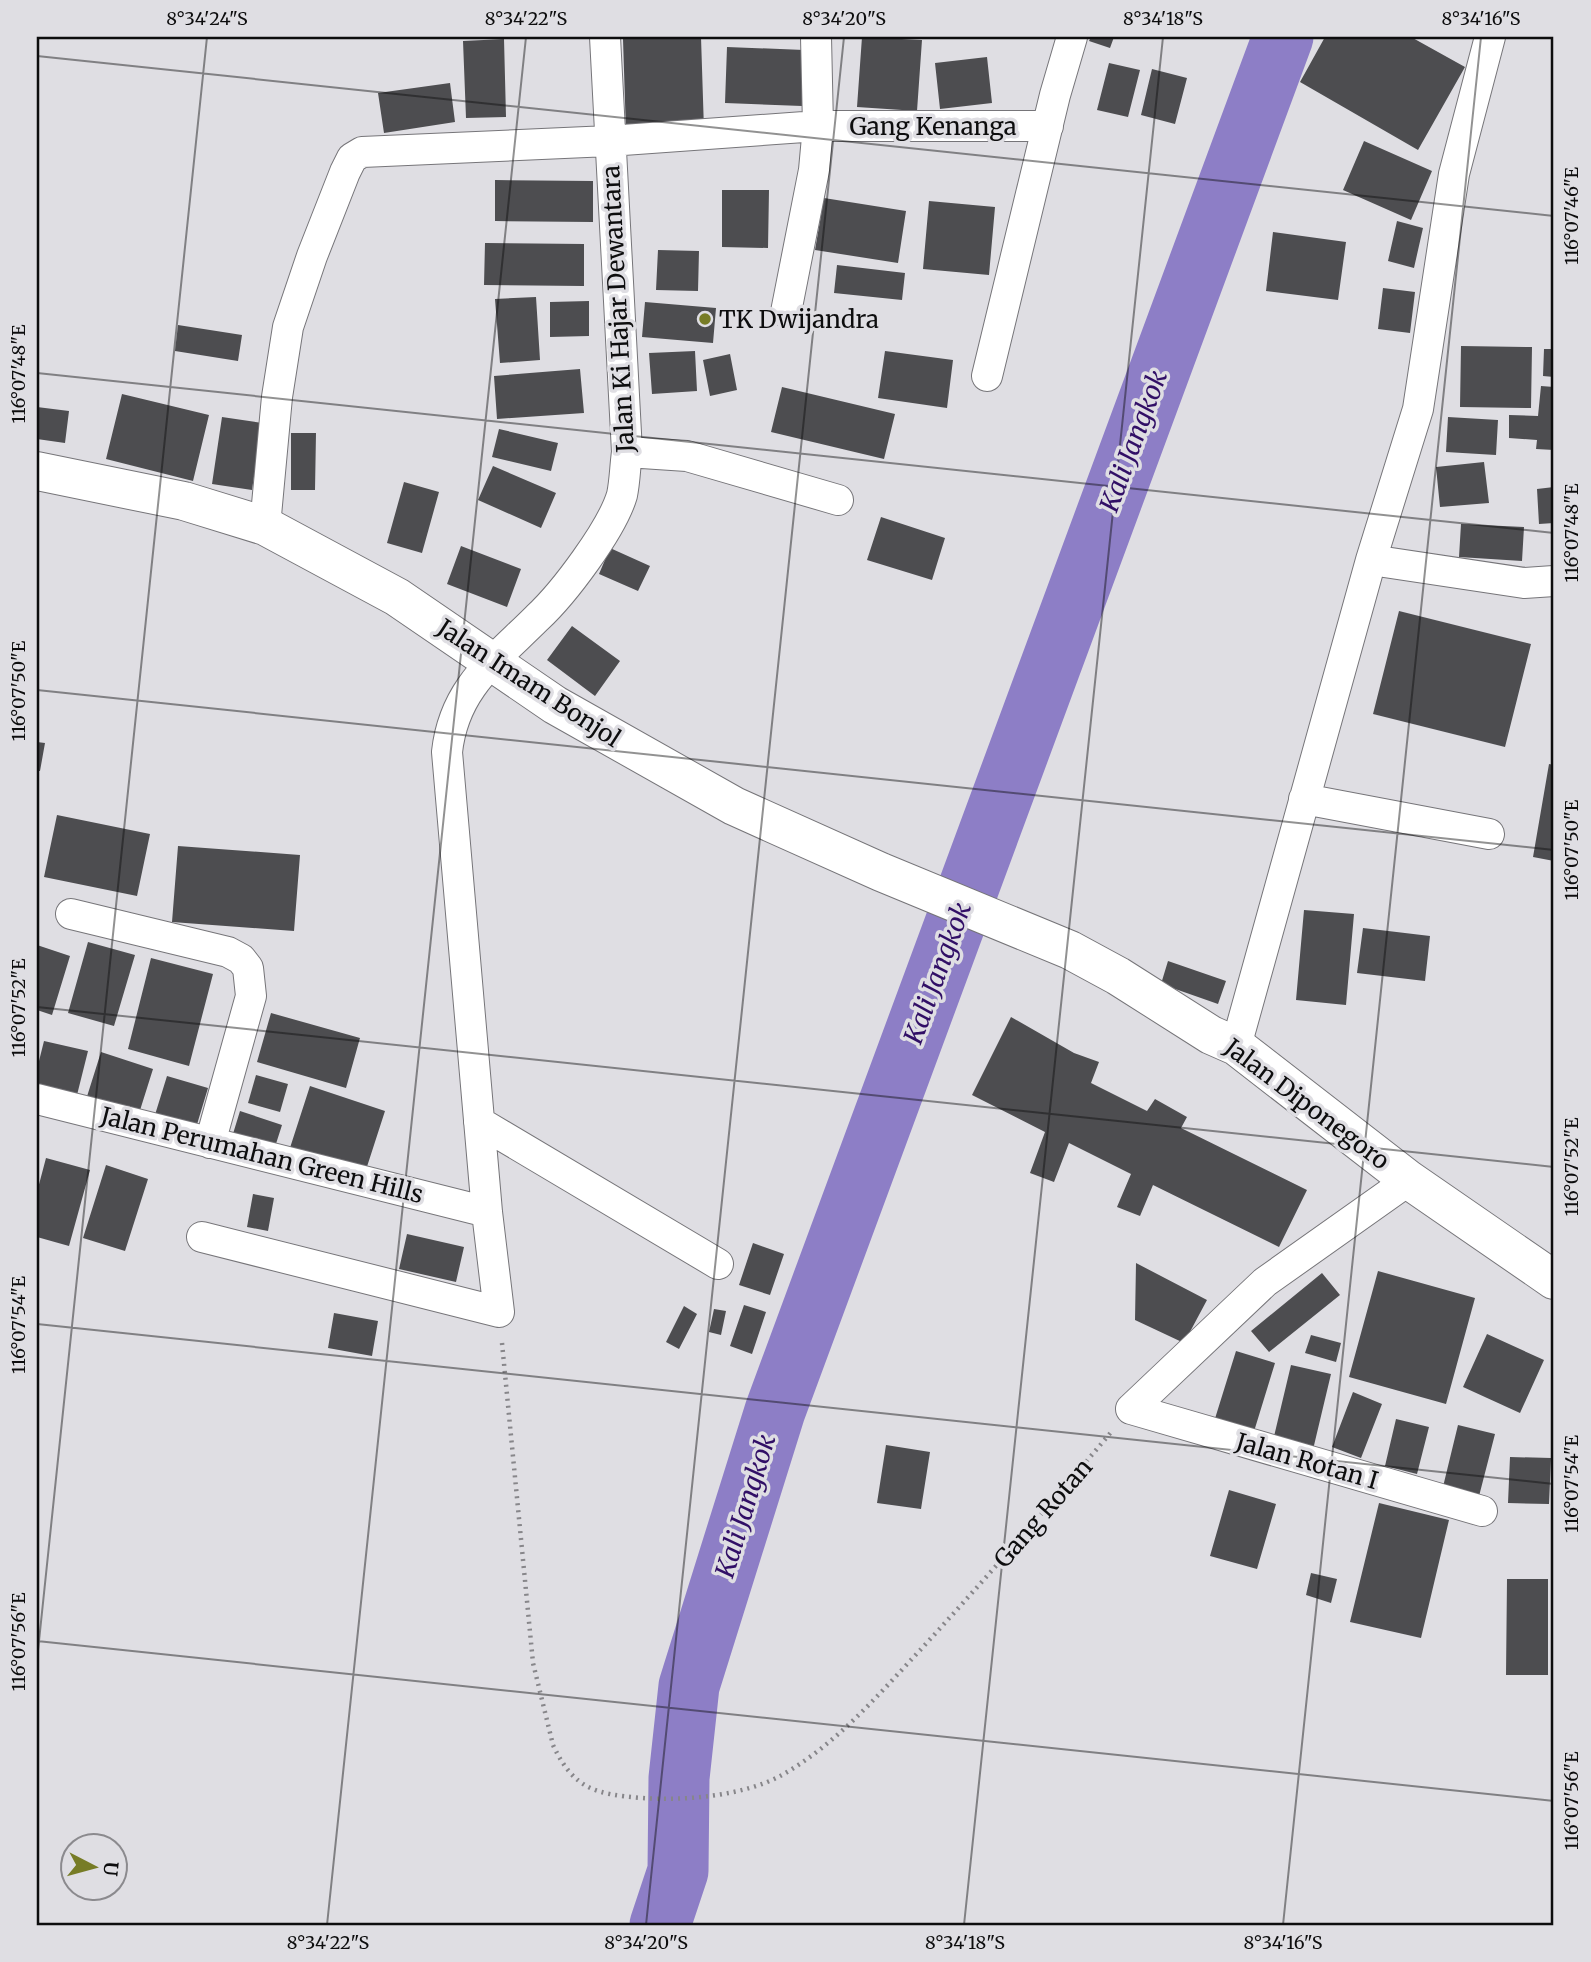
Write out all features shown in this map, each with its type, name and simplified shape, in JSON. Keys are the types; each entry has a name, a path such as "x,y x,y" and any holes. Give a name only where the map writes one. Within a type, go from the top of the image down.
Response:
{"main road":[{"name":"Jalan Imam Bonjol","path":"37,471 184,501 265,526 397,597 555,705 734,806 881,872 1012,926"},
{"name":"Jalan Diponegoro","path":"1012,926 1070,950 1118,976 1211,1035 1236,1045 1409,1180 1554,1280"}],"street":[{"name":"Jalan Ki Hajar Dewantara","path":"499,1312 486,1212 447,752 449,733 463,698 492,660 539,617 584,562 603,533 621,495 627,452 605,37"},
{"name":"Gang Kenanga","path":"816,37 818,126"},
{"path":"987,376 1072,37"},
{"path":"1236,1045 1371,560 1418,409 1454,174 1490,37"},
{"name":"Gang Kenanga","path":"265,526 277,397 288,327 312,256 352,158 362,152 609,141 818,126 1048,126"},
{"path":"786,312 814,170 818,126"},
{"path":"627,452 687,456 838,500"},
{"path":"1371,560 1524,583 1554,581"},
{"path":"1304,799 1489,834"},
{"path":"71,914 228,951 241,959 248,968 251,996 210,1143"},
{"name":"Jalan Perumahan Green Hills","path":"37,1099 486,1212"},
{"path":"479,1122 718,1264"},
{"path":"1131,1409 1265,1282 1409,1180"},
{"path":"202,1237 499,1312"},
{"name":"Jalan Rotan I","path":"1131,1409 1482,1511"}],"path":[{"name":"Gang Rotan","path":"499,1312 533,1663 553,1745 565,1767 595,1791 606,1795 659,1799 697,1797 743,1789 780,1776 837,1736 1013,1549 1131,1409"}],"building":[{"path":"701,37 704,130 626,133 623,39"},
{"path":"862,37 922,40 917,111 857,107"},
{"path":"1091,37 1114,37 1110,48 1089,41"},
{"path":"1325,37 1411,37 1465,67 1418,150 1300,82"},
{"path":"504,39 506,117 466,118 463,41"},
{"path":"727,47 804,50 802,106 725,103"},
{"path":"987,57 992,103 940,109 935,63"},
{"path":"1109,63 1140,70 1128,117 1097,110"},
{"path":"1152,69 1187,78 1175,124 1141,115"},
{"path":"450,83 455,122 384,133 378,93"},
{"path":"1364,141 1432,171 1411,220 1343,190"},
{"path":"495,180 593,181 593,222 495,221"},
{"path":"722,190 769,190 768,248 722,247"},
{"path":"824,198 906,211 898,263 815,250"},
{"path":"929,201 995,207 989,275 923,269"},
{"path":"1397,221 1423,228 1414,268 1388,261"},
{"path":"1273,232 1346,242 1338,300 1266,291"},
{"path":"485,243 584,244 584,286 484,285"},
{"path":"658,250 699,251 698,291 656,290"},
{"path":"837,265 905,273 902,300 834,293"},
{"path":"1383,288 1415,292 1410,333 1378,329"},
{"path":"536,297 540,360 500,363 495,299"},
{"path":"589,301 589,336 550,337 550,302"},
{"path":"645,302 716,308 713,343 642,337"},
{"path":"178,325 242,335 238,361 175,351"},
{"path":"1461,346 1532,347 1531,408 1460,407"},
{"path":"1544,349 1554,349 1554,377 1543,376"},
{"path":"695,351 697,391 652,394 649,353"},
{"path":"885,351 953,360 947,408 878,398"},
{"path":"730,354 737,390 710,396 703,360"},
{"path":"580,369 584,413 497,419 494,376"},
{"path":"1541,386 1554,387 1554,450 1536,449 1537,440 1509,438 1509,415 1538,416"},
{"path":"782,387 895,414 884,459 771,432"},
{"path":"122,394 209,415 193,481 106,459"},
{"path":"37,407 69,411 65,443 37,439"},
{"path":"222,417 262,423 252,490 212,484"},
{"path":"1448,417 1498,420 1496,455 1446,452"},
{"path":"499,429 558,443 551,471 492,457"},
{"path":"291,433 316,433 315,490 291,490"},
{"path":"1484,462 1489,503 1440,507 1436,467"},
{"path":"493,466 556,493 541,528 478,500"},
{"path":"404,482 439,492 422,553 387,543"},
{"path":"1554,487 1554,523 1539,524 1537,489"},
{"path":"881,517 945,538 932,580 867,560"},
{"path":"1461,524 1524,527 1522,561 1459,557"},
{"path":"461,546 521,569 507,607 447,584"},
{"path":"610,548 650,566 638,591 599,574"},
{"path":"1399,611 1531,644 1505,747 1373,714"},
{"path":"572,626 620,661 595,696 547,660"},
{"path":"37,742 45,743 40,771 37,771"},
{"path":"1549,764 1554,765 1554,861 1533,857"},
{"path":"57,815 150,834 137,896 44,877"},
{"path":"178,846 300,855 294,931 172,922"},
{"path":"1304,910 1354,914 1346,1005 1296,1000"},
{"path":"1363,928 1430,936 1425,981 1357,973"},
{"path":"88,942 135,955 114,1026 68,1013"},
{"path":"37,945 70,956 52,1015 37,1010"},
{"path":"151,958 213,974 189,1066 128,1049"},
{"path":"1168,961 1226,981 1218,1004 1161,984"},
{"path":"271,1013 360,1038 346,1088 257,1062"},
{"path":"1011,1017 1074,1053 1099,1062 1091,1083 1147,1111 1155,1099 1187,1117 1181,1128 1307,1190 1279,1247 1153,1185 1140,1216 1117,1207 1131,1174 1069,1143 1054,1182 1030,1173 1045,1132 972,1095"},
{"path":"44,1041 88,1051 74,1107 37,1097 37,1069"},
{"path":"101,1052 153,1069 136,1123 84,1106"},
{"path":"256,1075 288,1084 280,1112 248,1103"},
{"path":"167,1076 208,1088 195,1131 154,1118"},
{"path":"310,1086 385,1111 363,1179 288,1154"},
{"path":"240,1111 282,1125 274,1150 232,1137"},
{"path":"46,1158 90,1170 69,1246 37,1237 37,1192"},
{"path":"106,1165 148,1179 125,1251 83,1238"},
{"path":"253,1194 274,1198 268,1231 247,1227"},
{"path":"407,1234 464,1247 456,1282 399,1269"},
{"path":"753,1243 784,1254 770,1295 739,1285"},
{"path":"1136,1263 1207,1300 1184,1343 1135,1320"},
{"path":"1378,1271 1475,1298 1446,1404 1349,1377"},
{"path":"1322,1273 1340,1295 1269,1352 1251,1331"},
{"path":"744,1305 766,1312 752,1354 730,1346"},
{"path":"684,1306 697,1314 679,1349 666,1342"},
{"path":"714,1309 726,1311 721,1335 709,1332"},
{"path":"334,1313 378,1321 372,1356 328,1348"},
{"path":"1487,1334 1544,1360 1520,1413 1463,1387"},
{"path":"1311,1335 1341,1343 1336,1362 1305,1353"},
{"path":"1236,1351 1275,1363 1252,1438 1213,1425"},
{"path":"1291,1365 1331,1374 1311,1458 1271,1449"},
{"path":"1353,1392 1382,1404 1361,1458 1332,1447"},
{"path":"1396,1419 1429,1427 1417,1474 1385,1466"},
{"path":"1458,1425 1495,1434 1477,1504 1441,1495"},
{"path":"886,1445 930,1452 921,1509 877,1503"},
{"path":"1510,1457 1551,1458 1549,1504 1508,1503"},
{"path":"1229,1490 1276,1504 1257,1569 1210,1556"},
{"path":"1379,1503 1449,1520 1421,1638 1350,1622"},
{"path":"1311,1573 1337,1579 1331,1603 1306,1595"},
{"path":"1507,1579 1548,1579 1548,1675 1506,1675"}],"waterway":[{"name":"Kali Jangkok","path":"660,1925 678,1871 679,1778 689,1686 775,1411 1283,37"}],"place":[{"name":"TK Dwijandra","path":"705,319"}]}
